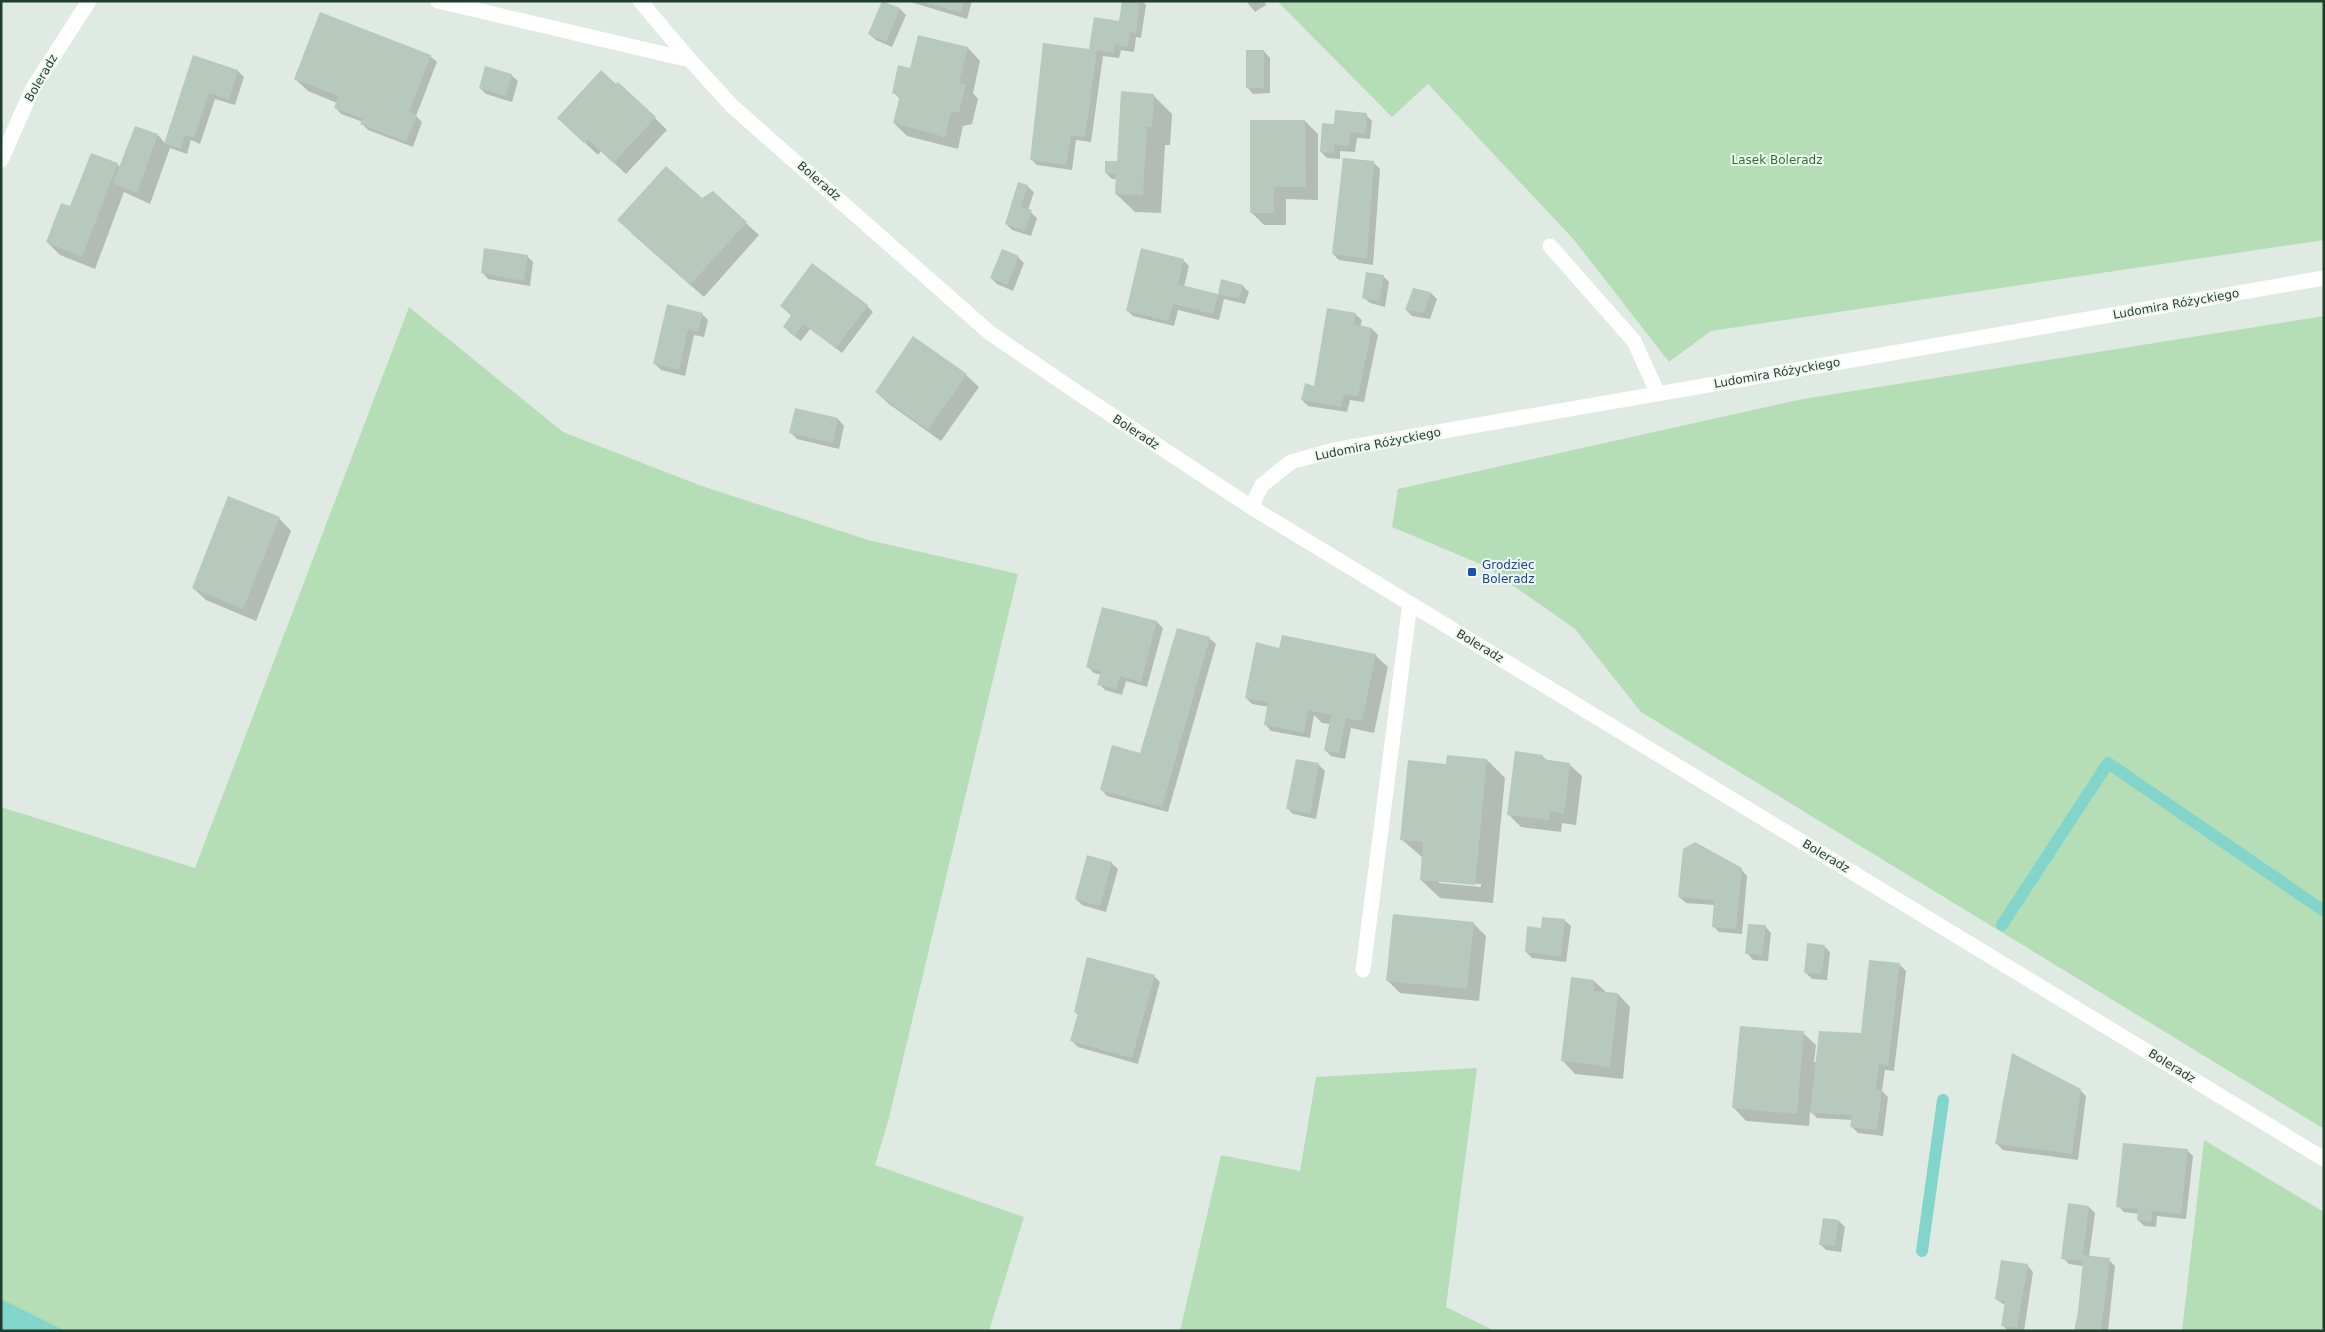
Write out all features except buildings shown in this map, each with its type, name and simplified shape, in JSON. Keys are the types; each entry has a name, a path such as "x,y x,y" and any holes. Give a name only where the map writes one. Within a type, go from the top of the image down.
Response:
{"street":[{"name":"Boleradz","path":"1,160 33,88 89,1"},
{"path":"438,1 690,60"},
{"name":"Boleradz","path":"640,1 732,106 990,333 1251,507 2324,1159"},
{"path":"1550,246 1634,341 1658,394"},
{"name":"Ludomira Różyckiego","path":"1251,507 1262,485 1291,462 1326,453 2324,278"},
{"path":"1363,970 1410,603"}],"green space":[{"name":"Lasek Boleradz","path":"1277,1 2324,1 2324,240 1711,331 1669,362 1575,241 1428,84 1392,117"},
{"path":"409,307 563,432 699,485 868,540 1018,574 889,1118 875,1165 1024,1217 989,1331 1,1331 1,807 195,868"},
{"path":"2324,316 2324,1129 1641,712 1575,629 1485,566 1392,527 1398,489 1803,399"},
{"path":"1477,1068 1446,1307 1495,1331 1180,1331 1221,1155 1300,1171 1316,1077"},
{"path":"2204,1140 2324,1212 2324,1331 2182,1331"}],"water":[{"path":"1,1299 65,1331 1,1331"}],"waterway":[{"path":"2002,925 2108,763 2324,911"},
{"path":"1922,1251 1943,1100"}],"place":[{"name":"Grodziec Boleradz","path":"1472,572"}]}
